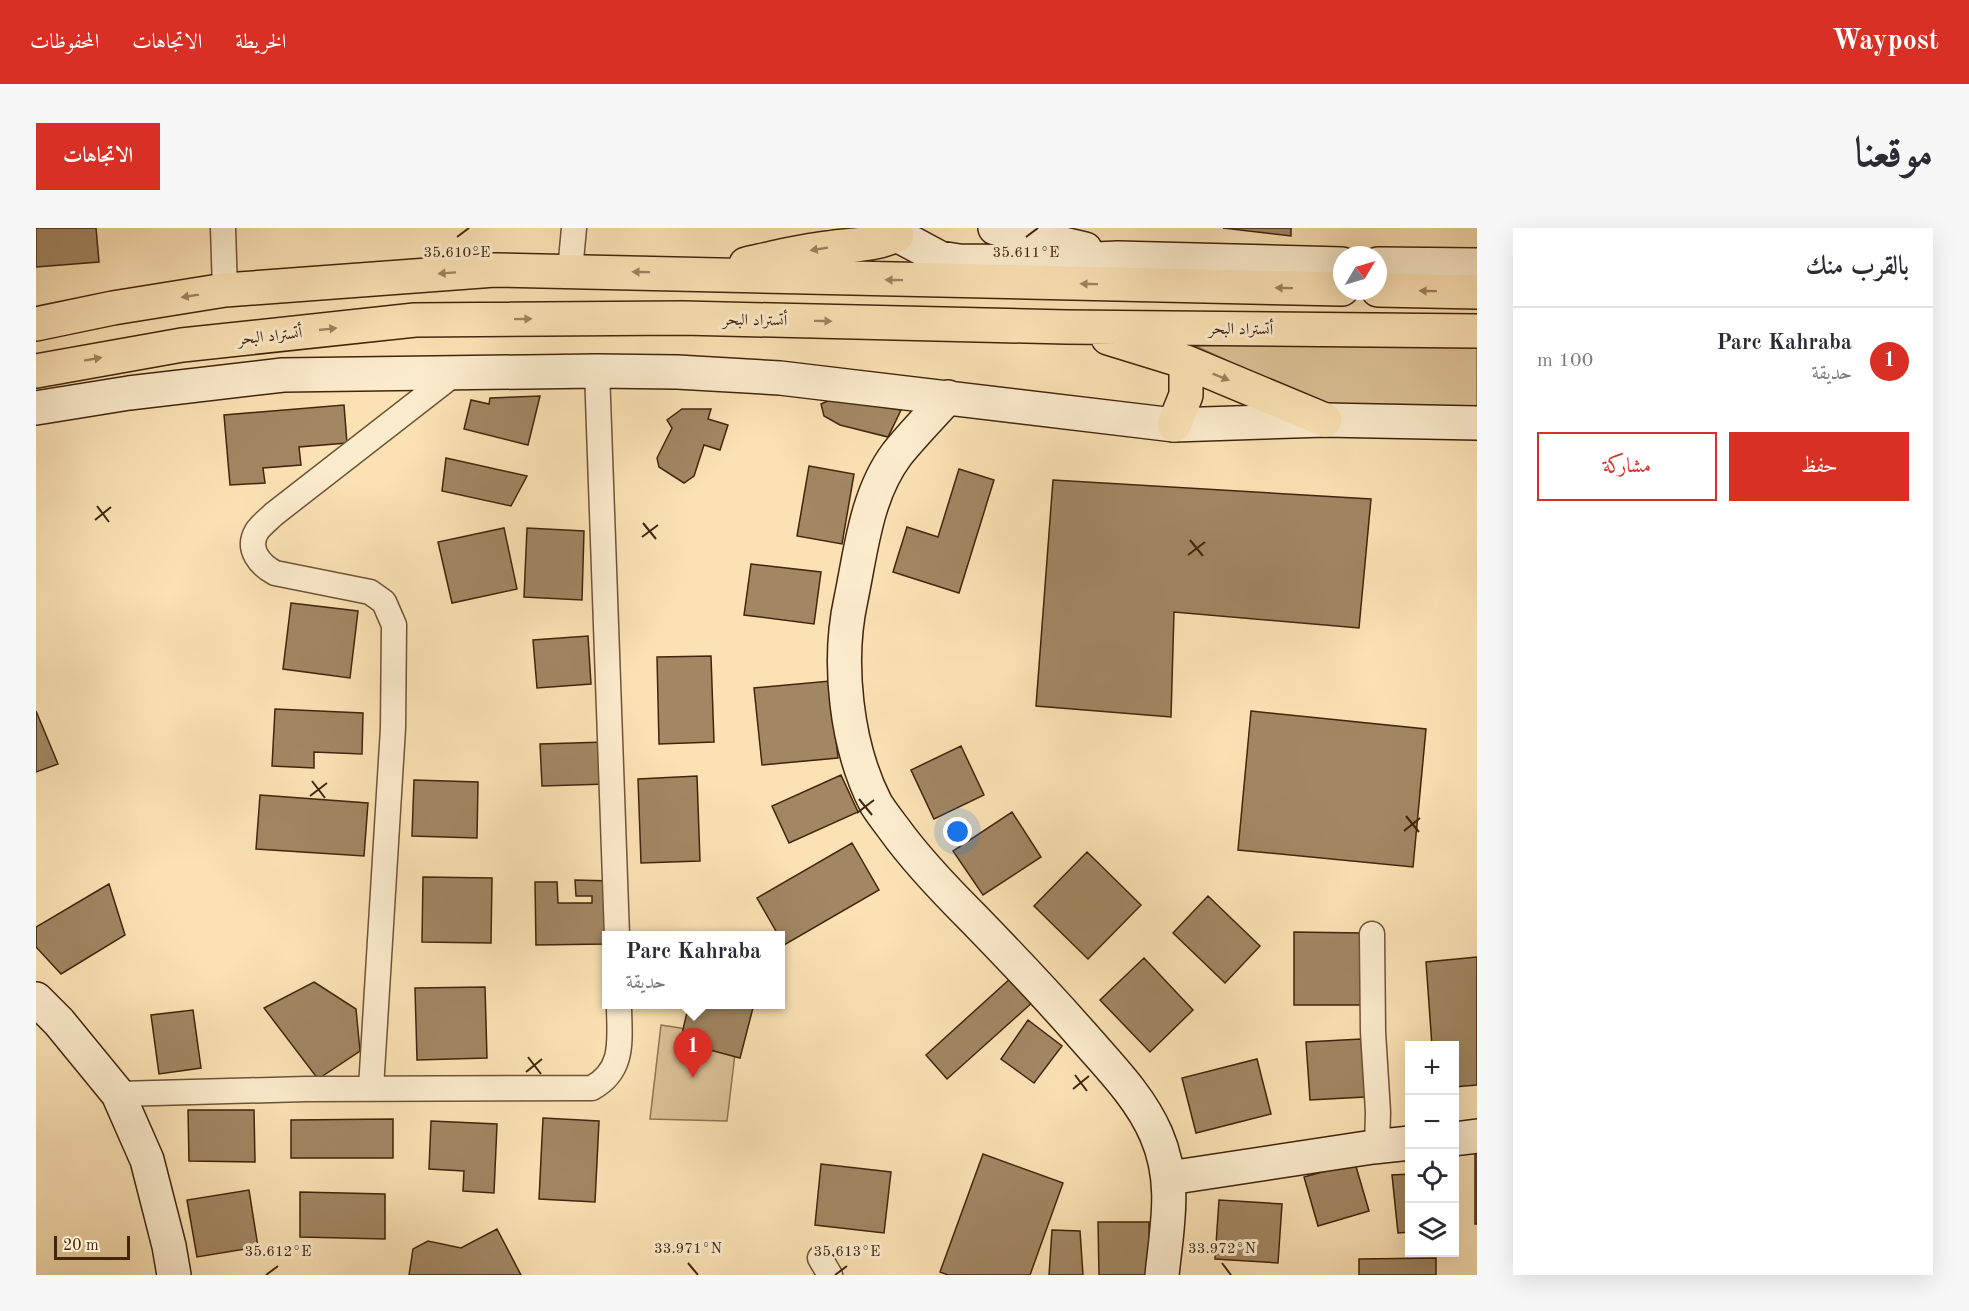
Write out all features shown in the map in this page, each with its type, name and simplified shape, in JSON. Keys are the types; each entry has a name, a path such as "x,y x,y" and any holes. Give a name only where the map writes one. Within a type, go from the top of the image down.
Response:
{"highway":[{"path":"700,274 830,247 881,242 896,231"},
{"path":"36,324 113,308 225,290 495,270 1333,290"},
{"path":"1387,290 1477,292"},
{"name":"أتستراد البحر","path":"36,370 182,345 415,320 683,318 1066,327 1477,331"},
{"path":"1066,327 1186,362 1325,420"},
{"path":"1174,425 1186,395 1186,362"}],"main road":[{"path":"995,228 1118,258"},
{"path":"896,231 940,258 959,261 1029,262 1118,258 1333,264"},
{"path":"1387,264 1477,265"},
{"path":"36,408 129,393 283,375 597,371 677,372 780,378 1174,425 1325,420 1477,423"},
{"path":"948,397 896,455 874,496 848,610 845,642 846,684 853,737 859,761 877,805 910,851 1038,985 1137,1101 1157,1136 1169,1178 1169,1220 1162,1275"},
{"path":"36,999 59,1022 118,1094 147,1160 174,1275"},
{"path":"1459,1138 1477,1136"},
{"path":"1169,1178 1405,1144"}],"street":[{"path":"223,228 225,290"},
{"path":"570,271 574,228"},
{"path":"597,371 617,931"},
{"path":"371,1088 393,728 394,625 384,602 370,592 275,573 264,567 252,545 257,530 274,514 454,374"},
{"path":"1372,934 1373,1032 1378,1112 1377,1147"},
{"path":"118,1094 371,1088 592,1088 611,1073 616,1064 619,1048 619,1009"}],"shaded area":[{"path":"1191,344 1477,346 1477,406 1324,405"},
{"path":"661,1025 737,1037 727,1121 650,1119"}],"building":[{"path":"36,228 96,228 99,262 36,267"},
{"path":"1223,228 1291,228 1291,236"},
{"path":"540,396 528,445 464,429 471,400 489,404 490,398"},
{"path":"832,399 901,410 888,437 840,425 824,416 821,404"},
{"path":"344,405 347,443 299,447 301,465 263,468 265,483 230,485 224,415"},
{"path":"682,409 711,409 708,419 728,425 720,450 704,445 694,476 684,483 659,467 657,458 672,428 667,420"},
{"path":"446,458 527,476 511,506 442,491"},
{"path":"809,466 854,474 842,544 797,536"},
{"path":"959,469 994,480 959,593 893,572 907,527 938,537"},
{"path":"1053,480 1371,499 1359,628 1174,612 1171,717 1036,706"},
{"path":"504,528 517,589 452,603 438,542"},
{"path":"527,528 584,531 582,600 524,597"},
{"path":"751,564 821,572 814,624 744,615"},
{"path":"291,603 358,611 350,678 283,669"},
{"path":"588,636 591,684 537,688 533,640"},
{"path":"711,656 714,742 659,744 657,657"},
{"path":"830,681 838,758 762,765 754,688"},
{"path":"275,709 363,713 362,754 314,752 314,768 272,766"},
{"path":"36,711 58,764 36,772"},
{"path":"1251,711 1426,729 1413,867 1238,850"},
{"path":"605,742 607,784 542,786 540,744"},
{"path":"961,746 984,795 934,819 911,770"},
{"path":"841,775 858,812 789,843 772,806"},
{"path":"697,776 700,861 641,863 638,779"},
{"path":"414,780 478,782 477,838 412,836"},
{"path":"260,795 368,803 364,856 256,849"},
{"path":"1012,812 1041,857 983,895 953,851"},
{"path":"852,843 879,890 785,944 785,931 776,931 757,898"},
{"path":"1087,852 1141,905 1088,959 1034,906"},
{"path":"423,877 492,878 491,943 422,942"},
{"path":"575,880 612,881 607,931 602,931 602,944 536,945 535,882 557,882 558,903 592,903 592,896 576,896"},
{"path":"109,884 125,935 61,974 36,947 36,927"},
{"path":"1208,896 1260,946 1225,983 1173,933"},
{"path":"1294,932 1363,933 1364,1005 1294,1005"},
{"path":"1477,957 1477,1085 1459,1087 1459,1041 1432,1041 1426,962"},
{"path":"1144,958 1193,1010 1150,1052 1100,1000"},
{"path":"1012,977 1034,1001 947,1079 926,1055"},
{"path":"314,982 356,1009 360,1051 318,1079 264,1008"},
{"path":"485,987 487,1058 417,1060 415,988"},
{"path":"688,1009 753,1009 740,1058 680,1042"},
{"path":"193,1010 201,1068 159,1074 151,1015"},
{"path":"1028,1020 1062,1046 1034,1083 1001,1059"},
{"path":"1361,1039 1365,1097 1310,1100 1306,1042"},
{"path":"1257,1059 1271,1114 1196,1133 1182,1078"},
{"path":"188,1110 254,1110 255,1162 189,1161"},
{"path":"543,1118 599,1121 595,1202 539,1199"},
{"path":"393,1119 393,1158 291,1158 291,1120"},
{"path":"431,1121 497,1124 494,1193 463,1191 464,1171 429,1169"},
{"path":"1475,1147 1477,1147 1477,1224 1475,1224"},
{"path":"983,1154 1063,1183 1030,1275 948,1275 940,1272"},
{"path":"1355,1163 1369,1211 1318,1226 1304,1177"},
{"path":"821,1164 891,1172 884,1233 815,1225"},
{"path":"1405,1174 1405,1232 1398,1233 1392,1175"},
{"path":"249,1190 258,1247 197,1257 187,1200"},
{"path":"300,1192 385,1194 385,1239 300,1237"},
{"path":"1219,1200 1282,1204 1278,1263 1215,1259"},
{"path":"1098,1222 1149,1222 1150,1275 1099,1275"},
{"path":"497,1229 521,1275 409,1275 413,1249 428,1241 461,1248"},
{"path":"1052,1230 1080,1231 1083,1275 1049,1275"},
{"path":"1436,1258 1436,1275 1359,1275 1359,1259"}],"place":[{"name":"Parc Kahraba","path":"693,1078"}]}
